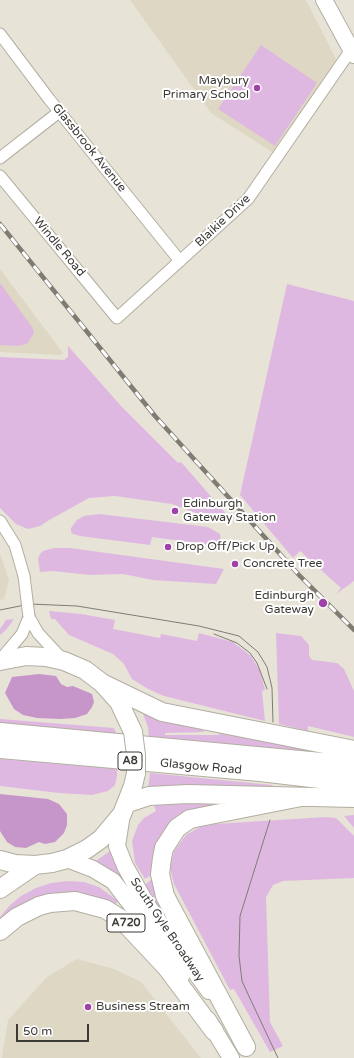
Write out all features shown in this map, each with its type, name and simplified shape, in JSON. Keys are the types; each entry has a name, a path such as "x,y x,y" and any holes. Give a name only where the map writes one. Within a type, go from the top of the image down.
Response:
{"main road":[{"path":"0,660 26,656 46,657 64,661 85,670 102,683 119,702 132,732 136,755 136,773 125,809 101,839 87,849 67,859 35,865 14,864 0,860"},
{"path":"102,683 162,712 354,750"},
{"name":"Glasgow Road","path":"0,732 354,765"},
{"name":"Glasgow Road","path":"0,749 260,772 354,784"},
{"path":"125,809 149,796 188,794 354,798"},
{"path":"249,1053 165,896 160,874 164,848 177,828 190,819 301,797"},
{"path":"0,889 35,865"},
{"name":"A720","path":"0,931 17,917 39,906 50,903 75,901 105,909 121,919 167,968 214,1031"}],"street":[{"path":"324,0 353,52"},
{"name":"Glassbrook Avenue","path":"0,34 59,112 180,261"},
{"name":"Blaikie Drive","path":"117,318 248,199 353,52"},
{"path":"0,158 59,112"},
{"name":"Windle Road","path":"0,176 117,318"},
{"path":"0,521 15,545 24,576 29,617 38,633 64,661"},
{"path":"0,660 22,634 29,617"},
{"name":"South Gyle Broadway","path":"125,809 117,846 134,883 249,1053"},
{"name":"South Gyle Broadway","path":"67,859 104,874 118,886 164,948 231,1058"}],"shaded area":[{"name":"Maybury Primary School","path":"130,0 306,0 338,63 277,155 211,113"},
{"path":"261,45 317,83 275,146 218,109"},
{"path":"0,269 63,353 61,355 0,352"},
{"path":"0,283 32,327 34,333 28,343 19,346 0,345"},
{"path":"287,284 354,301 354,581 336,594 341,588 300,551 293,558 240,495"},
{"path":"68,346 121,406 178,463 181,462 227,515 196,513 172,504 115,496 89,498 40,526 28,529 16,524 0,508 0,357 64,360 68,357"},
{"path":"99,514 208,527 220,534 221,544 218,549 205,544 152,537 150,545 80,536 71,532 71,528 77,520 84,516"},
{"path":"54,548 70,548 224,569 216,584 153,580 123,574 90,575 53,571 40,572 38,559 40,554 43,551"},
{"path":"0,554 9,580 4,599 0,600"},
{"path":"49,611 81,614 115,620 113,629 160,638 161,634 197,641 199,633 233,642 251,656 260,671 265,690 262,691 265,721 164,696 148,689 132,679 124,664 113,654 69,635 55,619 51,619"},
{"path":"14,619 6,630 0,635 0,629 6,620"},
{"path":"276,633 301,636 309,645 309,656 312,660 337,663 344,669 354,691 354,737 308,726 308,731 279,724"},
{"path":"39,674 56,676 61,684 67,687 73,686 92,694 94,702 87,714 75,718 37,718 23,715 14,709 5,693 12,677"},
{"path":"146,712 199,726 204,732 165,733 165,735 217,735 225,733 344,757 149,740 148,727 143,714"},
{"path":"0,719 114,728 117,736 0,725"},
{"path":"0,759 117,769 117,776 115,785 108,791 92,795 59,793 0,786"},
{"path":"150,773 272,785 272,789 148,789"},
{"path":"0,794 48,799 59,804 67,814 67,825 64,833 55,842 45,844 39,842 26,848 15,847 7,842 0,831"},
{"path":"220,802 220,806 190,815 154,873 145,879 135,863 132,841 138,825 144,818 156,811 154,806 164,803"},
{"path":"354,815 354,828 344,816"},
{"path":"326,817 336,818 354,836 354,878 283,881 273,885 266,897 270,1022 283,1046 270,1052 234,989 230,990 174,884 170,868 174,851 186,835 200,827 215,824"},
{"path":"110,851 118,868 132,890 93,863"},
{"path":"155,876 173,928 143,887"},
{"path":"68,881 84,882 99,887 118,901 112,908 83,899 0,926 0,917 10,905 21,896 36,888 51,883"},
{"path":"77,959 114,969 141,982 201,1058 2,1058 8,1020 47,977"}],"tram line":[{"path":"0,610 30,604 77,606 199,626 239,636 258,652 267,667 272,688 273,722"},
{"path":"214,634 237,643 250,653 257,663 267,689"},
{"path":"270,820 240,916 239,956 242,981 278,1058"}],"railway":[{"path":"0,224 155,416 299,575 354,630"}],"place":[{"name":"Maybury Primary School","path":"257,88"},
{"name":"Edinburgh Gateway Station","path":"175,511"},
{"name":"Drop Off/Pick Up","path":"168,547"},
{"name":"Concrete Tree","path":"235,564"},
{"name":"Edinburgh Gateway","path":"323,603"},
{"name":"Business Stream","path":"88,1007"}]}
